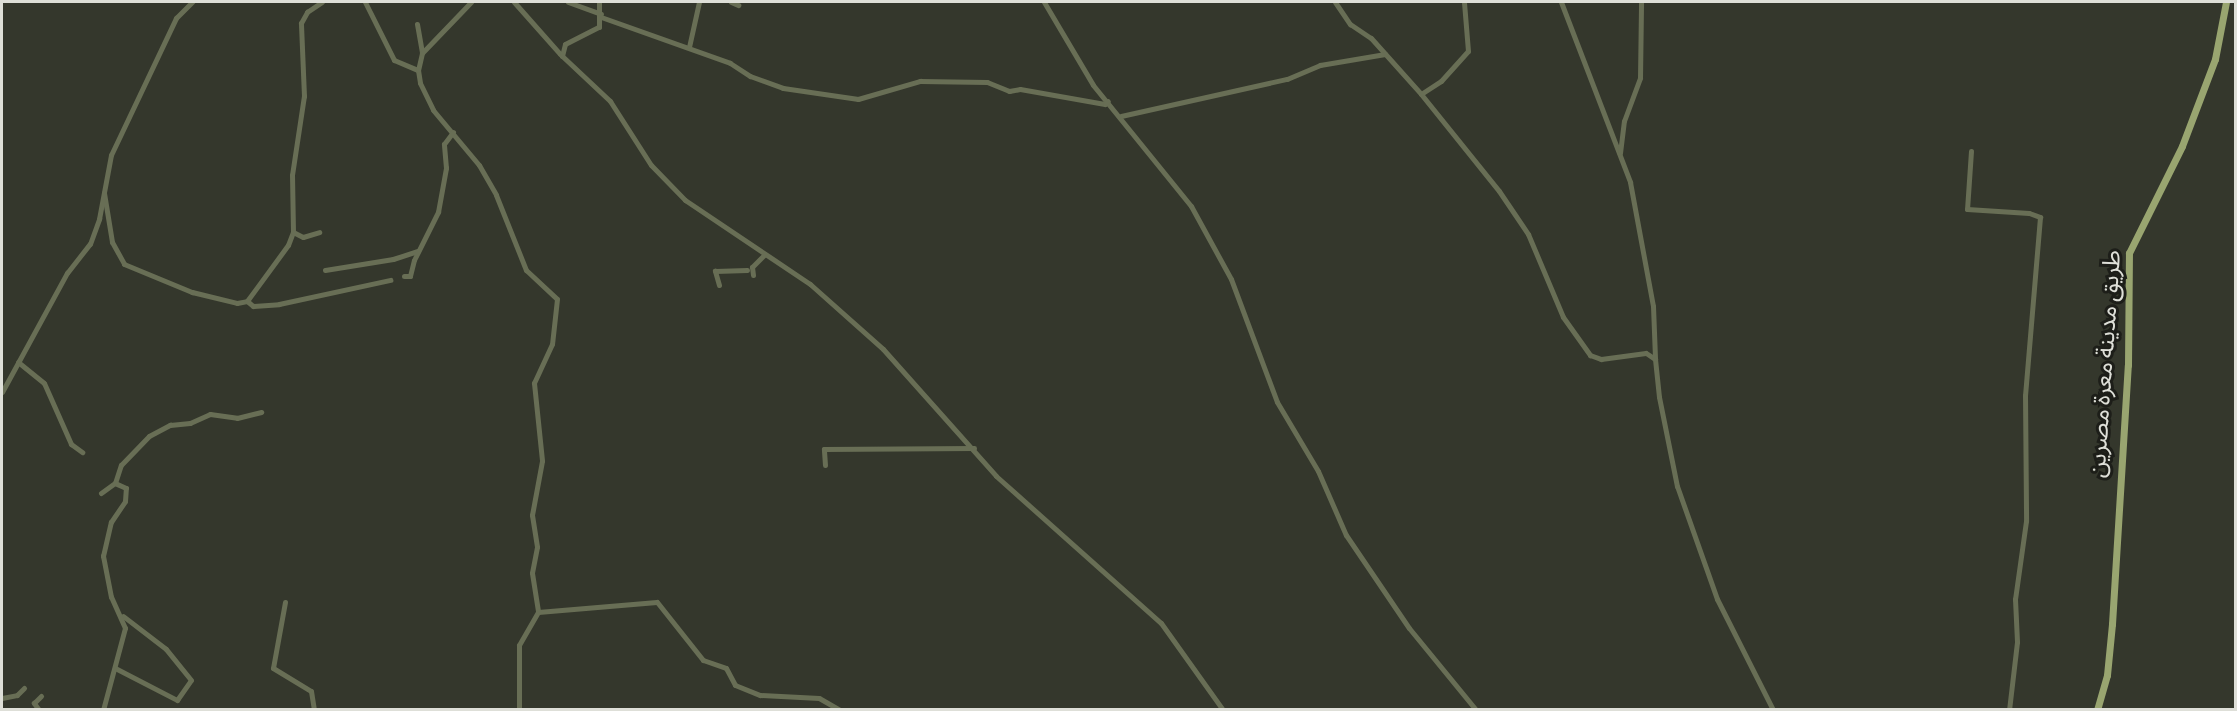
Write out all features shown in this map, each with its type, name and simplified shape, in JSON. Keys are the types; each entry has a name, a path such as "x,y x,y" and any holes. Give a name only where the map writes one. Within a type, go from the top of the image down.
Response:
{"main road":[{"name":"طريق مدينة معرة مصرين","path":"2097,710 2106,675 2112,624 2128,365 2129,253 2182,146 2215,59 2226,2"}],"street":[{"path":"2,392 67,273 90,244 104,193 111,155 176,18 192,2"},
{"path":"104,193 112,242 124,264 141,267 192,292 237,303 247,301 288,245 293,232 292,175 304,96 301,23 307,12 322,2"},
{"path":"364,2 394,60 418,70"},
{"path":"422,53 471,2"},
{"path":"514,2 562,56 610,101 651,165 685,200 810,284 883,349 974,448 996,476 1161,623 1223,710"},
{"path":"568,2 689,47 783,88 858,99 920,81 987,82 1009,91 1020,89 1105,104 1108,101"},
{"path":"562,56 566,44 594,31 601,16 599,2"},
{"path":"689,47 699,2"},
{"path":"731,2 738,5"},
{"path":"1044,2 1094,85 1191,206 1231,279 1277,402 1318,471 1346,535 1409,628 1476,710"},
{"path":"1335,2 1350,24 1385,54 1421,94 1528,234 1563,316 1590,355 1601,359 1646,353 1655,359"},
{"path":"1421,94 1441,81 1468,51 1464,2"},
{"path":"1561,2 1620,153 1638,223 1656,329 1655,359 1659,397 1677,486 1710,581 1773,710"},
{"path":"1620,153 1624,121 1640,78 1641,2"},
{"path":"417,24 422,53 418,70 420,83 433,110 453,132 496,195 521,261 536,281 551,291 558,306 552,344 533,389 543,460 532,515 537,547 532,573 538,612 519,645 519,710"},
{"path":"1121,116 1287,79 1320,65 1385,54"},
{"path":"404,276 411,276 418,251 438,212 446,168 444,144 453,132"},
{"path":"1971,151 1967,209 2029,213 2040,217 2025,395 2026,521 2015,599 2017,642 2009,710"},
{"path":"293,232 303,237 319,232"},
{"path":"325,270 393,259 418,251"},
{"path":"719,285 715,272 746,272 765,254"},
{"path":"247,301 253,306 289,303 390,280"},
{"path":"18,362 44,383 71,444 82,452"},
{"path":"101,493 114,483 121,465 156,431 210,414 237,418 261,412"},
{"path":"825,465 823,451 828,448 974,448"},
{"path":"103,710 125,628 111,597 103,544 111,522 125,501 126,488 114,483"},
{"path":"96,541 103,544"},
{"path":"285,602 273,668 311,691 314,710"},
{"path":"538,612 657,602 697,655 708,664 726,668 735,685 760,695 819,698 840,710"},
{"path":"115,668 177,700 191,680 166,649 121,615"},
{"path":"2,698 17,695 24,688"},
{"path":"39,710 34,703 41,696"}]}
